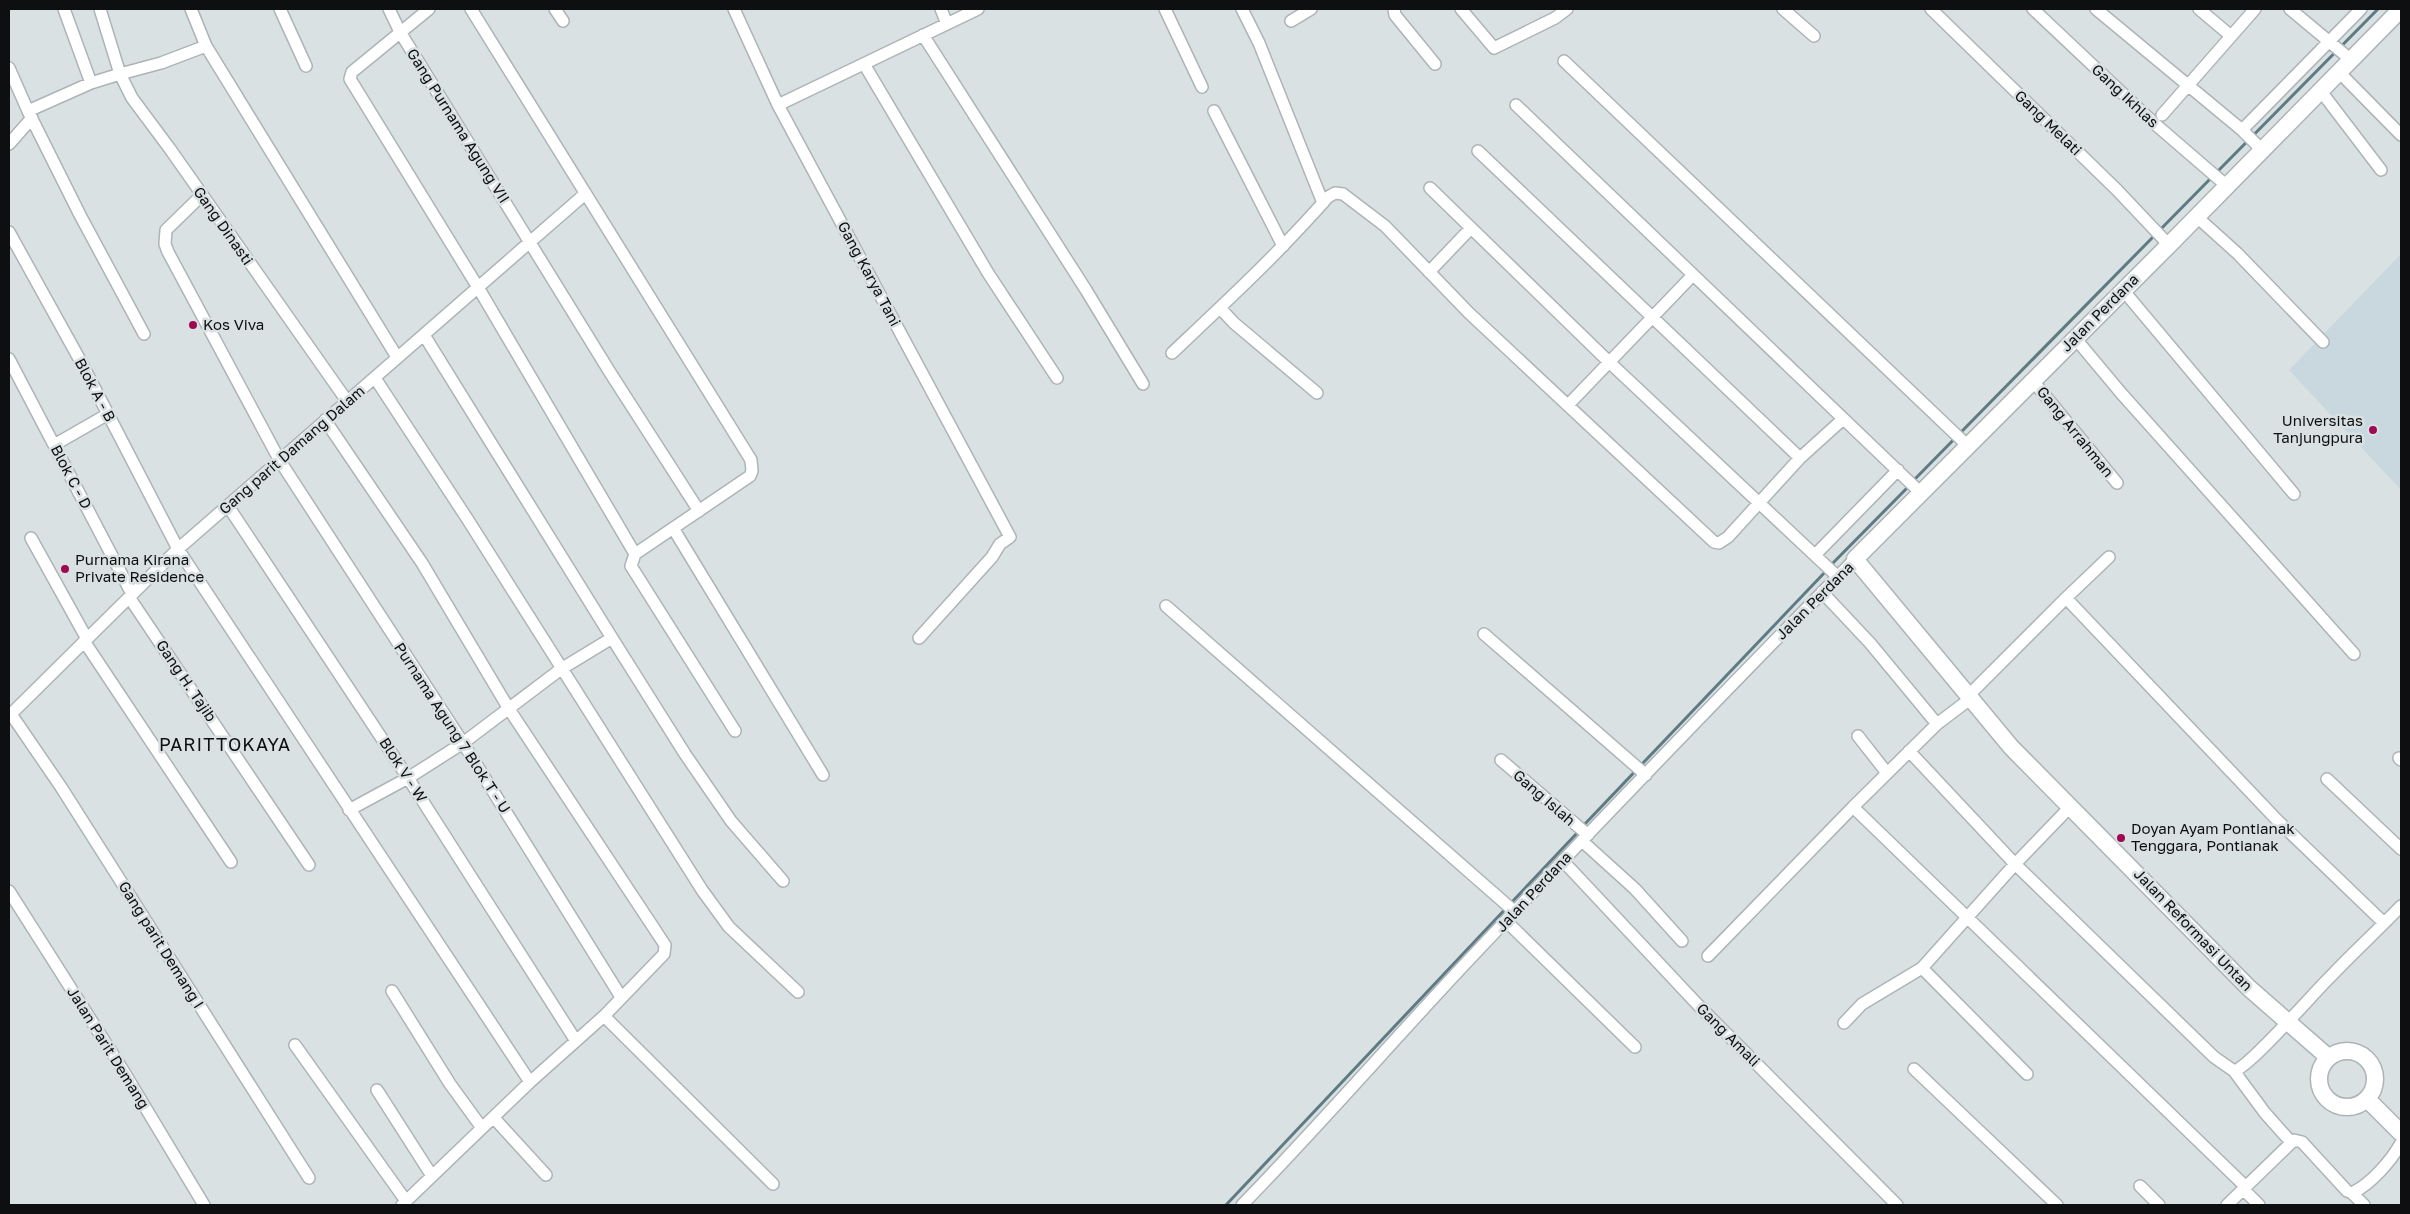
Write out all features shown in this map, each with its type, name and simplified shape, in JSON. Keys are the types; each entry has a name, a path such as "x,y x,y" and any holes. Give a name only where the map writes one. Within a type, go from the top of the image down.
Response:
{"street":[{"path":"64,9 91,83"},
{"name":"Gang Dinasti","path":"100,9 120,74 132,98 347,402"},
{"path":"191,9 206,46 397,357"},
{"path":"280,9 306,66"},
{"name":"Gang Purnama Agung VII","path":"389,9 400,32 611,374 699,511"},
{"path":"429,9 352,72 350,78 479,289 635,554"},
{"path":"471,9 751,460 752,471 750,476 635,554 630,566 735,731"},
{"path":"555,9 563,21"},
{"name":"Gang Karya Tani","path":"734,9 778,105 1010,537 1000,544 992,557 919,638"},
{"path":"941,9 947,24"},
{"path":"778,105 978,9"},
{"path":"1166,9 1202,87"},
{"path":"1242,9 1258,43 1323,203"},
{"path":"1291,21 1311,9"},
{"path":"1394,9 1395,14 1435,64"},
{"path":"1461,9 1494,48 1555,18 1566,9"},
{"path":"1783,9 1814,36"},
{"name":"Gang Melati","path":"1931,9 2117,190 2166,242"},
{"name":"Gang Ikhlas","path":"2033,9 2154,124 2224,183"},
{"path":"2096,9 2260,147"},
{"path":"2200,9 2231,36"},
{"path":"2162,115 2255,9"},
{"path":"2290,9 2349,58"},
{"path":"2243,131 2361,9"},
{"name":"Jalan Perdana","path":"1242,1205 1312,1133 1506,921 1510,908 1563,861 1822,592 1827,567 1856,559 1919,491 2034,381 2123,290 2166,242 2197,217 2224,183 2320,90 2349,58 2401,9"},
{"path":"923,35 1086,290 1143,384"},
{"path":"9,144 30,115 91,83 161,63 206,46"},
{"path":"1564,61 1967,444"},
{"path":"864,64 988,273 1057,378"},
{"path":"9,68 21,98 80,215 144,334"},
{"path":"2338,71 2401,135"},
{"path":"2320,90 2381,170"},
{"path":"1516,105 1842,420 1919,491"},
{"path":"1214,112 1283,246"},
{"path":"1478,151 1800,458"},
{"path":"1430,188 1608,361 1827,567 1899,471"},
{"path":"1172,353 1220,308 1335,193 1343,194 1384,226 1469,313 1569,404 1714,542 1719,543 1728,537 1800,458 1842,420"},
{"name":"Gang parit Damang Dalam","path":"10,715 178,549 397,357 479,289 585,194"},
{"name":"Purnama Agung 7 Blok T - U","path":"202,195 166,230 165,244 280,460 463,743 621,996"},
{"path":"2197,217 2236,253 2324,342"},
{"path":"1429,272 1471,228"},
{"name":"Blok A - B","path":"9,232 108,414 178,549 530,1082"},
{"path":"1569,404 1608,361 1692,276"},
{"path":"2123,290 2294,494"},
{"path":"1220,308 1234,323 1317,393"},
{"path":"424,335 685,754 731,821 783,881"},
{"path":"2075,338 2121,393 2354,654"},
{"name":"Blok C - D","path":"9,359 131,595"},
{"path":"375,378 468,520 648,808 729,927 798,992"},
{"name":"Gang Arrahman","path":"2034,381 2116,483"},
{"path":"54,445 108,414"},
{"path":"295,1045 404,1203 494,1118 574,1038 604,1016 621,996 664,954 665,945 510,709 422,563 325,420"},
{"name":"Blok V - W","path":"228,506 408,778 574,1038"},
{"path":"673,528 823,775"},
{"path":"31,538 85,640 231,862"},
{"path":"1708,956 1909,751 1969,697 2109,557"},
{"name":"Jalan Reformasi Untan","path":"1856,559 2011,747 2249,988 2328,1057"},
{"path":"1822,592 1870,643 1937,724"},
{"name":"Gang H. Tajib","path":"131,595 309,865"},
{"path":"2066,598 2277,820 2384,923"},
{"path":"1166,606 1510,908"},
{"path":"1484,634 1645,774"},
{"path":"349,810 408,778 463,743 510,709 561,668 612,638"},
{"name":"Gang parit Demang I","path":"10,715 61,787 309,1178"},
{"path":"1858,736 1887,773"},
{"path":"1909,751 2015,864 2214,1057 2228,1068 2234,1070 2240,1069 2401,906"},
{"name":"Gang Islah","path":"1501,760 1585,838 1682,941"},
{"path":"2327,780 2401,849"},
{"path":"1844,1024 1862,1004 1922,968 2015,864 2071,806"},
{"path":"1853,808 1969,917 2259,1205"},
{"name":"Gang Amali","path":"1563,861 1698,1006 1897,1205"},
{"name":"Jalan Parit Demang","path":"9,891 124,1072 204,1205"},
{"path":"1506,921 1635,1047"},
{"path":"1922,968 2027,1074"},
{"path":"392,991 450,1084 482,1128"},
{"path":"604,1016 773,1184"},
{"path":"2348,1050 2359,1053 2368,1059 2374,1068 2376,1079 2373,1090 2367,1099 2358,1105 2346,1107 2335,1105 2326,1098 2320,1089 2318,1077 2321,1066 2328,1057 2337,1052 2348,1050"},
{"path":"1914,1069 2057,1205"},
{"path":"2234,1070 2265,1113 2290,1141"},
{"path":"377,1090 432,1176"},
{"path":"2367,1099 2401,1133"},
{"path":"494,1118 546,1175"},
{"path":"2227,1205 2290,1141 2294,1140 2302,1142 2347,1191 2352,1193 2364,1205"},
{"path":"2352,1193 2359,1190 2384,1166 2401,1143"},
{"path":"2140,1186 2159,1205"}],"shaded area":[{"name":"Universitas Tanjungpura","path":"2401,254 2401,490 2289,370"}],"waterway":[{"path":"2216,173 2378,9"},
{"path":"1913,481 2212,177"},
{"path":"1831,565 1909,486"},
{"path":"1583,826 1827,570"},
{"path":"1226,1205 1579,831"}],"place":[{"name":"Kos Viva","path":"193,325"},
{"name":"Universitas Tanjungpura","path":"2373,430"},
{"name":"Purnama Kirana Private Residence","path":"65,569"},
{"name":"Doyan Ayam Pontianak Tenggara, Pontianak","path":"2121,838"}],"district":[{"name":"PARITTOKAYA","path":"225,745"}]}
